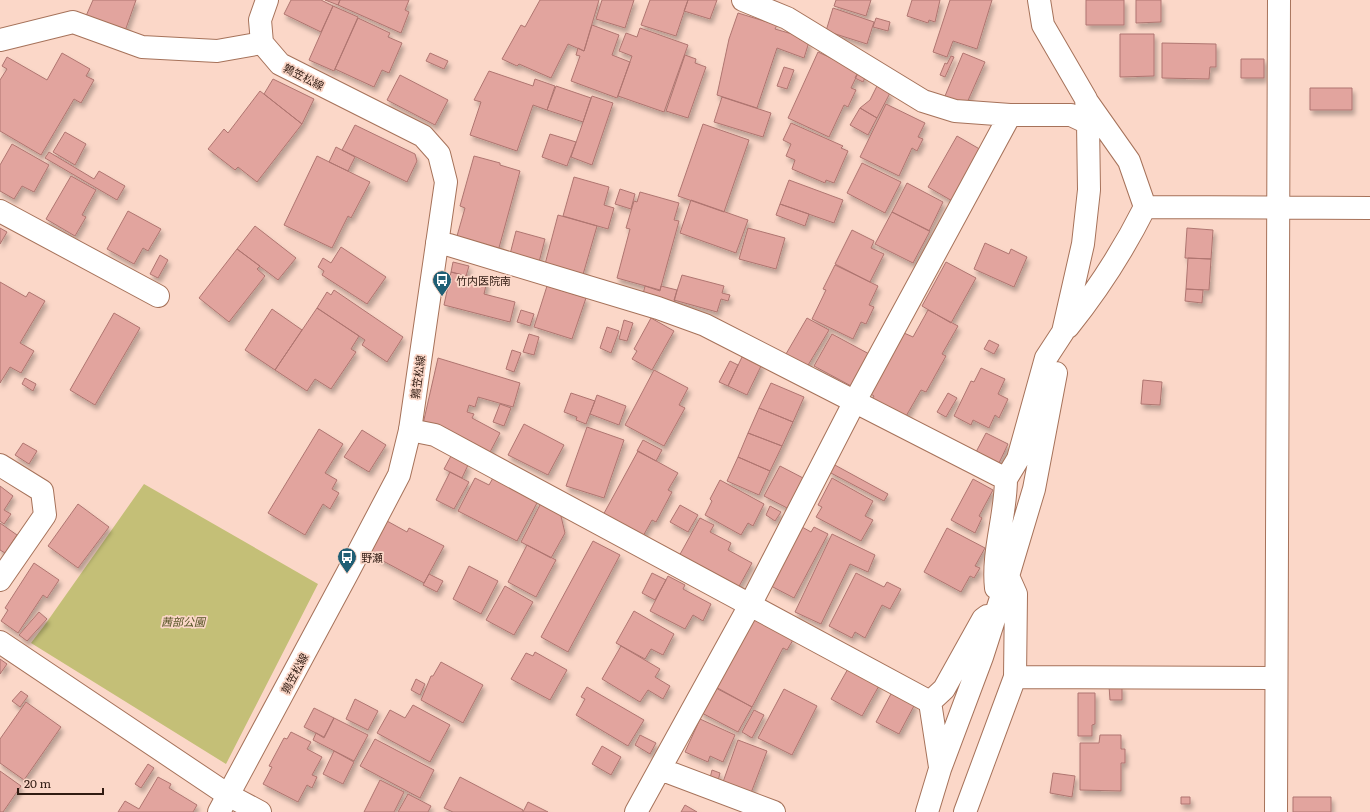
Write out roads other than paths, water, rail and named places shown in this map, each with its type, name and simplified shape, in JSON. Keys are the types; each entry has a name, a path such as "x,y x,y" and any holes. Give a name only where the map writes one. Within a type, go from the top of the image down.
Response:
{"street":[{"path":"0,40 73,22 142,47 217,51 262,43 260,20 267,0"},
{"path":"743,0 787,18 923,101 955,110 1010,115 1071,115 1088,123"},
{"path":"998,606 995,574 1006,500 1006,479 1018,459 1046,358 1063,332 1079,313 1133,232 1145,207 1129,161 1086,99 1043,25 1039,0"},
{"path":"1276,812 1279,0"},
{"name":"鶉笠松線","path":"223,804 399,475 410,430 446,182 439,154 424,136 280,64 262,43"},
{"path":"927,812 940,769 982,657 1034,489 1063,332 1083,244 1090,190 1086,99"},
{"path":"636,812 750,605 856,402 1010,115"},
{"path":"1145,207 1278,206 1370,208"},
{"path":"0,211 158,296"},
{"path":"437,244 449,245 658,308 706,325 1006,479"},
{"path":"410,430 435,435 930,702"},
{"path":"0,465 42,492 45,515 0,580"},
{"path":"965,812 1015,677 1016,594 1008,576"},
{"path":"930,702 944,689 983,619 998,606"},
{"path":"0,642 223,804 260,812"},
{"path":"1015,677 1276,678"},
{"path":"930,702 940,769"},
{"path":"660,769 774,812"}],"place":[{"name":"竹内医院南","path":"442,297"},
{"name":"野瀬","path":"347,574"}],"park label":[{"name":"茜部公園","path":"183,621"}]}
